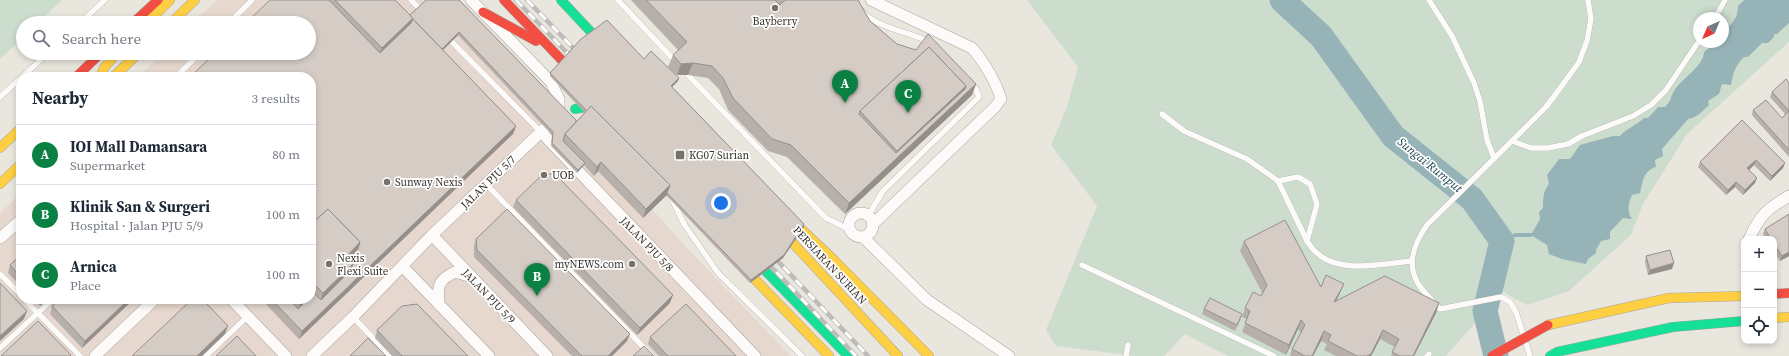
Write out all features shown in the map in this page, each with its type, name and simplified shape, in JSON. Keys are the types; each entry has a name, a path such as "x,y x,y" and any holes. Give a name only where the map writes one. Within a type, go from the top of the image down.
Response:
{"main road":[{"path":"141,16 158,0"},
{"path":"154,16 170,0"},
{"path":"178,16 195,0"},
{"path":"504,0 582,82"},
{"path":"561,0 612,54"},
{"path":"482,12 550,49"},
{"path":"81,72 94,60"},
{"path":"102,72 111,60"},
{"path":"118,72 131,60"},
{"path":"572,112 606,107 593,93"},
{"path":"0,148 16,133"},
{"path":"0,184 16,169"},
{"path":"668,190 685,207"},
{"name":"PERSIARAN SURIAN","path":"780,209 830,256 929,356"},
{"name":"PERSIARAN SURIAN","path":"770,218 898,356"},
{"path":"743,248 848,356"},
{"path":"735,258 829,356"},
{"path":"1777,294 1789,293"},
{"path":"1492,356 1548,325 1669,298 1741,296"},
{"path":"1777,318 1789,317"},
{"path":"1553,354 1673,327 1741,321"}],"street":[{"name":"JALAN PJU 5/7","path":"312,356 353,317 432,235 559,115 559,100 551,82 471,0"},
{"path":"870,220 860,214 853,216 849,223 850,230 855,236 863,237 870,233 870,220 996,107 1001,99 999,92 982,60 972,48 871,0"},
{"name":"JALAN PJU 5/8","path":"541,132 755,356"},
{"path":"1750,236 1757,221 1772,206 1789,196"},
{"path":"0,238 16,224"},
{"name":"JALAN PJU 5/9","path":"432,235 547,356"},
{"path":"863,237 927,300 1005,353"},
{"path":"402,266 489,356"},
{"path":"439,304 437,288 445,277 455,272 471,277"},
{"path":"95,356 150,304"},
{"path":"236,304 286,356"}],"lane":[{"path":"88,16 105,0"},
{"path":"411,0 419,8"},
{"path":"618,0 675,61"},
{"path":"854,0 857,6 876,22 933,45"},
{"path":"1429,0 1452,36 1474,83 1480,101 1487,140 1494,158"},
{"path":"1530,356 1516,312 1510,302 1501,297 1440,309 1422,289 1415,278 1411,261 1414,248 1419,237 1457,194 1546,108 1579,62 1587,41 1592,19 1588,0"},
{"path":"1718,12 1725,0"},
{"path":"235,16 249,1"},
{"path":"576,6 579,20"},
{"path":"516,24 550,49"},
{"path":"451,41 541,132"},
{"path":"1512,141 1531,148 1548,148 1568,144 1582,136 1633,116 1651,105 1666,90 1694,48"},
{"path":"28,72 41,60"},
{"path":"181,72 193,60"},
{"path":"688,74 826,218 850,230"},
{"path":"870,220 883,191 979,98 976,89 966,78"},
{"path":"0,98 16,83"},
{"path":"1162,114 1184,131 1247,159 1278,181 1307,241 1317,254 1336,264 1376,265 1411,261"},
{"path":"1278,181 1298,176 1310,184 1317,204 1307,241"},
{"path":"486,184 652,356"},
{"path":"668,190 684,224 718,273 802,356"},
{"path":"1082,265 1274,356"},
{"path":"0,274 16,290"},
{"path":"29,304 80,356"},
{"path":"0,348 47,304"},
{"path":"206,356 248,316"},
{"path":"353,317 390,356"},
{"path":"1126,356 1128,345"}],"shaded area":[{"path":"217,0 460,0 517,59 686,247 791,356 0,356 0,213 16,198 16,304 316,304 316,72 143,72 156,60 316,60 316,16 200,16"}],"green space":[{"path":"0,0 62,0 45,16 16,16 16,44 0,59"},
{"path":"1027,0 1789,0 1789,42 1687,134 1643,204 1631,235 1569,291 1527,305 1498,289 1476,322 1446,356 1228,356 1185,334 1164,356 1135,356 1056,346 1046,330 1097,206 1051,145 1067,107 1078,67"}],"water":[{"path":"1744,0 1789,0 1789,23 1777,34 1774,34 1774,37 1768,43 1762,43 1748,57 1744,57 1738,63 1731,85 1722,84 1719,94 1708,101 1709,105 1697,116 1688,119 1662,149 1663,156 1655,160 1656,167 1648,171 1646,174 1640,193 1632,195 1629,214 1632,219 1623,218 1610,232 1610,239 1601,241 1596,253 1588,259 1586,264 1562,259 1549,254 1547,245 1531,235 1540,219 1539,212 1543,208 1544,192 1549,184 1547,175 1559,159 1570,159 1580,145 1613,136 1620,136 1644,118 1648,118 1658,107 1665,107 1677,87 1696,68 1703,57 1704,52 1709,48 1729,48 1729,26 1734,21 1738,11 1738,6"}],"building":[{"name":"Sunway Nexis","path":"270,0 329,0 380,53 411,23 413,19 516,126 302,331 276,304 294,304 298,309 303,304 316,304 316,295 321,300 350,271 353,264 348,259 358,249 360,242 328,209 317,219 316,218 316,72 195,72 208,60 316,60 316,16 253,16"},
{"path":"335,0 395,0 413,18 382,48"},
{"path":"426,0 459,0 576,120 576,122 565,134 563,141 585,163 578,170 552,143 553,132 459,32 442,49 413,19 410,15"},
{"path":"646,0 775,0 780,5 785,0 858,0 870,21 897,44 916,50 928,34 976,84 849,203 791,145 772,139 733,98 723,78 712,66 693,63 681,64 673,55 687,42","holes":["929,47 966,86 965,89 896,153 859,114 860,111"]},
{"name":"KG07 Surian","path":"607,20 644,59 651,51 679,78 671,86 804,224 784,255 751,280 667,193 670,185 591,106 587,111 550,73 581,39"},
{"path":"929,47 966,86 897,151 860,111"},
{"path":"1786,79 1789,83 1789,111 1772,92"},
{"path":"1766,100 1782,118 1789,111 1789,150 1753,110"},
{"path":"591,106 670,185 646,209 601,162 597,167 565,134"},
{"path":"1742,120 1785,163 1772,176 1756,160 1747,168 1757,178 1745,190 1736,182 1728,190 1700,162"},
{"path":"543,174 555,174 673,295 640,328 516,200"},
{"path":"328,209 360,242 346,257 353,264 323,293 316,286 316,218 317,219"},
{"path":"507,209 630,334 608,356 582,356 477,250 476,239"},
{"path":"1789,214 1789,252 1782,256 1777,248 1777,236 1769,236 1765,229"},
{"path":"1285,220 1321,287 1326,275 1344,284 1334,302 1385,276 1439,303 1413,356 1400,356 1392,352 1399,339 1383,330 1371,354 1367,356 1357,356 1328,341 1331,335 1324,331 1312,356 1305,356 1292,349 1305,325 1301,320 1289,345 1245,323 1250,311 1245,308 1253,292 1261,296 1267,285 1244,241"},
{"path":"1670,250 1674,263 1650,270 1646,256"},
{"path":"16,260 16,272 10,265"},
{"path":"0,283 16,300 16,304 20,304 27,311 0,336"},
{"path":"1210,298 1242,314 1237,325 1204,309"},
{"path":"54,304 124,304 85,341 52,306"},
{"path":"187,304 207,304 228,326 197,356 132,356"},
{"path":"417,304 468,356 402,356 377,330 402,306"},
{"path":"686,304 736,356 668,356 650,337"},
{"path":"38,321 71,355 70,356 1,356"},
{"path":"237,336 256,356 216,356"},
{"path":"368,338 386,356 350,356"},
{"path":"644,346 654,356 633,356"}],"waterway":[{"name":"Sungai Rumput","path":"1282,0 1321,36 1393,136 1472,199 1502,241 1485,311 1496,356"},
{"path":"1502,241 1515,235 1531,235"}],"railway":[{"path":"516,0 576,62"},
{"path":"527,0 580,55"},
{"path":"771,254 868,356"},
{"path":"764,259 856,356"}],"traffic: fast":[{"path":"561,0 606,48"},
{"path":"575,109 603,104"},
{"path":"749,254 848,356"},
{"path":"1550,356 1557,352 1673,327 1741,321"}],"traffic: slow":[{"path":"154,16 170,0"},
{"path":"178,16 195,0"},
{"path":"102,72 111,60"},
{"path":"118,72 131,60"},
{"path":"0,148 16,133"},
{"path":"0,184 16,169"},
{"path":"787,216 830,256 929,356"},
{"path":"777,226 898,356"},
{"path":"740,264 829,356"},
{"path":"1548,325 1669,298 1741,296"},
{"path":"1777,318 1789,317"}],"traffic: jam":[{"path":"141,16 158,0"},
{"path":"504,0 578,77"},
{"path":"483,12 536,41"},
{"path":"81,72 94,60"},
{"path":"1777,294 1789,293"},
{"path":"1492,356 1548,325"}],"place":[{"name":"Bayberry","path":"775,8"},
{"name":"IOI Mall Damansara","path":"845,103"},
{"name":"Arnica","path":"908,113"},
{"name":"KG07 Surian","path":"680,155"},
{"name":"UOB","path":"544,175"},
{"name":"Sunway Nexis","path":"387,182"},
{"name":"Nexis Flexi Suite","path":"329,264"},
{"name":"myNEWS.com","path":"632,264"},
{"name":"Klinik San & Surgeri","path":"537,296"}]}
